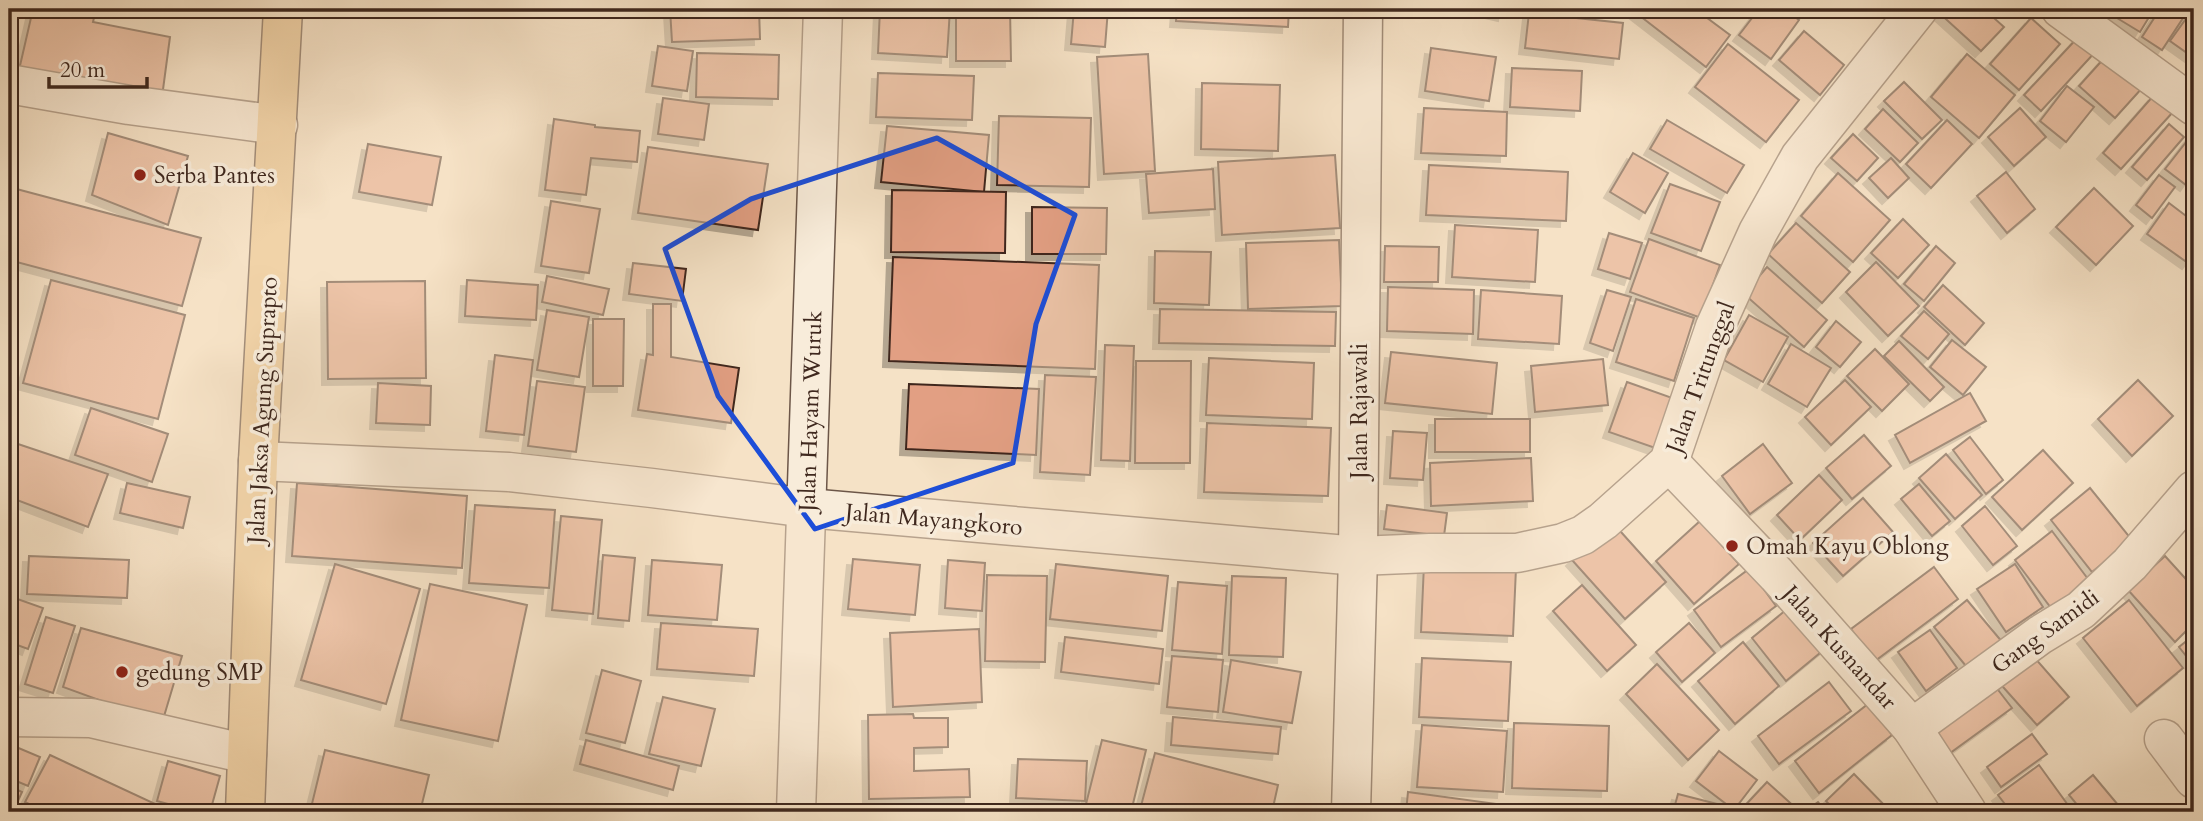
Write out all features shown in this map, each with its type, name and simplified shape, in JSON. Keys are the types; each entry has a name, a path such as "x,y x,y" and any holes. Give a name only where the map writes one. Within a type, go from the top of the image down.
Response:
{"main road":[{"name":"Jalan Jaksa Agung Suprapto","path":"245,812 258,461 283,9"}],"street":[{"name":"Jalan Hayam Wuruk","path":"796,812 823,9"},
{"name":"Jalan Rajawali","path":"1350,812 1358,556 1363,9"},
{"name":"Jalan Tritunggal","path":"1358,556 1517,552 1563,543 1583,535 1602,521 1669,463 1716,327 1758,232 1800,157 1918,9"},
{"path":"2061,9 2194,106"},
{"path":"9,84 129,105 278,125"},
{"name":"Jalan Mayangkoro","path":"258,461 509,472 807,508 1358,556"},
{"name":"Jalan Kusnandar","path":"1669,463 1777,575 1912,728 1967,812"},
{"name":"Gang Samidi","path":"1912,728 2040,635 2081,610 2130,564 2194,490"},
{"path":"9,717 91,718 247,754"},
{"path":"2164,738 2194,779"}],"highlighted area":[{"path":"937,138 1075,215 1036,324 1013,463 815,529 718,396 665,249 751,199"}],"building":[{"path":"33,9 96,9 93,22 170,37 162,97 19,70"},
{"path":"670,9 759,9 760,39 672,42"},
{"path":"880,9 950,9 947,57 878,53"},
{"path":"956,9 1010,9 1011,61 956,61"},
{"path":"1074,9 1108,9 1105,47 1071,44"},
{"path":"1177,9 1289,9 1288,27 1176,21"},
{"path":"1478,9 1505,9 1504,15"},
{"path":"1631,9 1695,9 1730,35 1706,67"},
{"path":"1759,9 1784,9 1799,20 1771,59 1739,35"},
{"path":"1984,9 2004,27 1981,51 1937,11"},
{"path":"2116,9 2154,9 2140,32 2112,15"},
{"path":"2160,9 2189,9 2162,50 2142,37"},
{"path":"2194,9 2194,58 2170,41"},
{"path":"1529,13 1623,23 1619,59 1525,48"},
{"path":"2031,18 2060,44 2019,90 1990,64"},
{"path":"1804,31 1844,65 1820,95 1779,60"},
{"path":"2081,34 2097,50 2041,111 2024,95"},
{"path":"1728,44 1799,100 1766,142 1695,87"},
{"path":"658,46 693,51 687,91 652,86"},
{"path":"1431,48 1496,57 1489,101 1425,91"},
{"path":"697,53 779,55 778,99 696,97"},
{"path":"1148,54 1155,171 1104,174 1097,57"},
{"path":"1967,54 2015,95 1979,138 1931,97"},
{"path":"2107,55 2143,87 2115,118 2079,86"},
{"path":"1512,68 1582,71 1580,111 1510,107"},
{"path":"878,73 974,76 972,120 876,117"},
{"path":"1904,82 1942,120 1922,139 1884,101"},
{"path":"1202,83 1280,85 1278,151 1201,149"},
{"path":"2067,86 2094,107 2066,142 2040,121"},
{"path":"2154,95 2173,112 2121,169 2103,153"},
{"path":"663,98 709,104 704,140 658,134"},
{"path":"1424,108 1507,112 1506,156 1421,153"},
{"path":"2020,108 2046,137 2014,166 1988,137"},
{"path":"1883,109 1918,143 1900,162 1865,129"},
{"path":"999,116 1091,118 1089,187 997,185"},
{"path":"554,119 595,127 640,131 637,162 591,158 586,195 545,190"},
{"path":"1667,120 1744,165 1727,193 1650,149"},
{"path":"1947,120 1972,144 1931,188 1906,164"},
{"path":"2169,124 2184,137 2147,180 2132,167"},
{"path":"887,126 989,135 984,192 881,182"},
{"path":"2194,132 2194,174 2186,185 2165,169"},
{"name":"Serba Pantes","path":"108,133 188,156 168,225 92,195"},
{"path":"1853,134 1878,158 1857,181 1831,158"},
{"path":"368,144 441,157 432,205 359,192"},
{"path":"648,147 768,164 758,230 638,213"},
{"path":"1633,153 1668,173 1645,213 1610,192"},
{"path":"1335,155 1340,228 1222,235 1218,162"},
{"path":"1891,158 1909,178 1888,198 1869,178"},
{"path":"1429,165 1568,172 1566,221 1426,215"},
{"path":"1213,169 1215,209 1149,213 1146,174"},
{"path":"2006,172 2035,209 2007,233 1977,196"},
{"path":"1838,173 1890,220 1853,262 1801,216"},
{"path":"2159,175 2175,187 2152,218 2136,205"},
{"path":"1670,184 1720,202 1701,251 1651,233"},
{"path":"9,187 201,238 182,306 9,260"},
{"path":"2094,188 2133,226 2096,265 2056,227"},
{"path":"892,190 1006,192 1005,253 891,252"},
{"path":"551,201 600,209 589,273 541,266"},
{"path":"2169,203 2194,222 2194,255 2188,263 2147,234"},
{"path":"1032,207 1107,208 1106,254 1032,254"},
{"path":"1903,219 1929,245 1898,278 1871,253"},
{"path":"1796,223 1850,272 1822,303 1768,254"},
{"path":"1455,225 1538,230 1535,282 1452,277"},
{"path":"1609,233 1642,243 1630,279 1598,269"},
{"path":"1649,239 1720,265 1701,318 1630,292"},
{"path":"1339,240 1342,306 1248,309 1246,243"},
{"path":"1385,246 1439,247 1438,282 1384,282"},
{"path":"1936,246 1955,263 1924,301 1904,284"},
{"path":"1155,251 1211,252 1209,305 1154,303"},
{"path":"893,257 1099,265 1095,369 889,361"},
{"path":"1876,262 1919,306 1888,336 1846,292"},
{"path":"633,263 686,269 682,301 629,294"},
{"path":"1767,267 1827,320 1804,347 1744,294"},
{"path":"547,276 609,289 603,315 542,302"},
{"path":"51,280 185,315 158,419 23,383"},
{"path":"467,280 538,285 536,320 465,316"},
{"path":"425,281 426,378 328,379 327,282"},
{"path":"1943,285 1984,323 1965,345 1924,307"},
{"path":"1388,287 1474,290 1473,334 1387,331"},
{"path":"1481,290 1562,296 1559,344 1478,339"},
{"path":"1607,290 1631,297 1613,351 1590,343"},
{"path":"1636,299 1694,318 1674,381 1616,362"},
{"path":"653,304 671,304 671,357 739,368 731,423 638,410 647,354 653,355"},
{"path":"1160,309 1336,312 1335,346 1159,343"},
{"path":"547,310 589,317 579,377 537,370"},
{"path":"1924,311 1949,334 1928,359 1901,336"},
{"path":"1749,315 1788,337 1763,382 1724,360"},
{"path":"593,319 624,319 623,386 593,386"},
{"path":"1836,321 1861,342 1840,367 1816,347"},
{"path":"1952,340 1986,367 1963,395 1930,367"},
{"path":"1899,341 1944,387 1930,401 1884,356"},
{"path":"1791,344 1831,368 1807,407 1768,384"},
{"path":"1105,345 1134,346 1130,461 1101,460"},
{"path":"1875,349 1909,384 1882,411 1847,376"},
{"path":"1391,352 1497,363 1492,414 1385,403"},
{"path":"495,355 533,360 524,435 486,431"},
{"path":"1209,358 1314,363 1312,419 1206,415"},
{"path":"1603,359 1608,405 1535,412 1531,366"},
{"path":"1136,361 1191,361 1190,463 1135,463"},
{"path":"1045,375 1096,377 1090,475 1040,472"},
{"path":"1845,380 1871,407 1831,445 1805,417"},
{"path":"2138,380 2173,416 2132,456 2098,419"},
{"path":"537,381 585,387 576,452 528,446"},
{"path":"1627,382 1678,400 1661,450 1609,432"},
{"path":"378,383 431,386 430,425 376,423"},
{"path":"909,384 1039,389 1036,455 906,449"},
{"path":"1970,393 1986,421 1910,463 1895,435"},
{"path":"91,408 168,434 152,482 75,455"},
{"path":"1435,419 1530,419 1530,452 1435,452"},
{"path":"1207,423 1331,428 1328,496 1204,492"},
{"path":"1393,431 1427,433 1423,480 1390,478"},
{"path":"1864,435 1891,466 1852,499 1826,468"},
{"path":"1970,437 2003,480 1986,494 1953,450"},
{"path":"12,442 108,474 88,527 9,497 9,447"},
{"path":"1763,444 1792,483 1750,514 1722,476"},
{"path":"2043,450 2073,483 2022,530 1992,497"},
{"path":"1946,454 1982,495 1955,519 1919,478"},
{"path":"1531,458 1533,501 1431,506 1430,463"},
{"path":"1819,475 1842,500 1800,540 1777,515"},
{"path":"127,483 190,497 183,528 120,513"},
{"path":"297,483 467,496 462,568 292,556"},
{"path":"1919,484 1950,521 1932,536 1901,499"},
{"path":"2090,488 2132,540 2092,572 2051,520"},
{"path":"1863,498 1893,532 1843,576 1813,543"},
{"path":"475,505 555,510 549,588 469,583"},
{"path":"1387,505 1447,513 1444,536 1384,529"},
{"path":"1985,506 2017,546 1993,565 1962,526"},
{"path":"561,516 602,520 593,614 552,610"},
{"path":"1700,521 1739,564 1694,604 1656,561"},
{"path":"1612,522 1666,582 1625,619 1572,560"},
{"path":"2052,531 2091,583 2054,612 2015,560"},
{"path":"603,555 635,558 629,621 598,618"},
{"path":"29,556 129,560 127,598 27,594"},
{"path":"2165,556 2194,588 2194,623 2175,642 2128,590"},
{"path":"853,559 920,565 915,615 848,609"},
{"path":"652,560 722,565 717,620 648,615"},
{"path":"948,560 985,563 982,611 945,608"},
{"path":"335,564 420,589 386,704 301,680"},
{"path":"1056,564 1168,576 1162,631 1050,619"},
{"path":"1424,564 1516,568 1513,636 1421,632"},
{"path":"2015,564 2043,607 2006,632 1977,589"},
{"path":"1934,567 1958,599 1875,661 1851,629"},
{"path":"1749,569 1776,606 1721,647 1694,610"},
{"path":"987,575 1047,576 1045,662 985,661"},
{"path":"1232,576 1286,578 1283,657 1229,655"},
{"path":"1178,582 1227,586 1222,654 1172,650"},
{"path":"430,584 527,605 498,741 401,720"},
{"path":"1582,585 1636,645 1607,671 1553,611"},
{"path":"9,596 43,608 28,649 9,642"},
{"path":"1967,600 2003,643 1970,671 1934,627"},
{"path":"2129,600 2183,668 2137,706 2083,638"},
{"path":"1792,605 1826,648 1786,681 1752,638"},
{"path":"46,617 75,626 53,693 25,684"},
{"path":"661,623 758,629 754,676 657,669"},
{"path":"1689,623 1715,653 1682,682 1656,652"},
{"name":"gedung SMP","path":"81,628 182,656 162,723 63,687"},
{"path":"979,629 982,702 893,707 890,633"},
{"path":"1930,630 1957,668 1926,691 1898,652"},
{"path":"2194,635 2194,666 2179,647"},
{"path":"1065,637 1163,649 1159,684 1061,672"},
{"path":"1743,642 1779,686 1735,724 1698,681"},
{"path":"2027,649 2069,697 2037,725 1995,678"},
{"path":"1172,656 1223,660 1218,712 1167,707"},
{"path":"1422,658 1511,662 1508,721 1419,717"},
{"path":"9,660 17,664 9,681"},
{"path":"1231,660 1301,672 1292,723 1223,712"},
{"path":"1657,664 1719,730 1688,760 1626,694"},
{"path":"602,670 641,681 625,743 586,733"},
{"path":"1829,682 1851,711 1779,764 1758,736"},
{"path":"1992,682 2012,708 1946,756 1927,730"},
{"path":"663,697 715,709 701,766 649,754"},
{"path":"1868,704 1892,735 1819,793 1795,761"},
{"path":"913,714 914,718 948,718 948,747 914,748 914,771 969,769 970,797 869,799 868,715"},
{"path":"1173,717 1281,727 1278,754 1171,745"},
{"path":"1514,723 1609,726 1607,791 1512,788"},
{"path":"1422,725 1507,731 1503,792 1417,787"},
{"path":"2032,734 2047,754 2001,787 1987,767"},
{"path":"586,740 679,766 673,790 580,764"},
{"path":"1102,740 1146,750 1131,812 1119,812 1086,804"},
{"path":"9,744 40,757 28,786 9,778"},
{"path":"325,750 429,775 420,812 310,812"},
{"path":"1719,751 1757,780 1734,810 1696,781"},
{"path":"1155,753 1278,785 1272,812 1165,812 1141,806"},
{"path":"50,755 166,809 165,812 44,812 25,802"},
{"path":"1018,759 1087,761 1085,801 1016,798"},
{"path":"168,761 220,776 210,812 197,812 157,801"},
{"path":"2039,765 2073,812 2011,812 1998,795"},
{"path":"1854,774 1891,812 1836,812 1826,801"},
{"path":"2093,775 2124,812 2083,812 2069,795"},
{"path":"1767,782 1798,810 1739,812"},
{"path":"9,786 22,792 13,812 9,812"},
{"path":"1408,792 1497,804 1496,812 1406,812"},
{"path":"1678,794 1725,806 1723,812 1673,812"},
{"path":"1818,802 1826,812 1804,812"},
{"path":"825,805 871,805 870,812 826,812"},
{"path":"877,807 1016,807 1016,812 877,812"}],"place":[{"name":"Serba Pantes","path":"140,175"},
{"name":"Omah Kayu Oblong","path":"1732,546"},
{"name":"gedung SMP","path":"122,672"}]}
